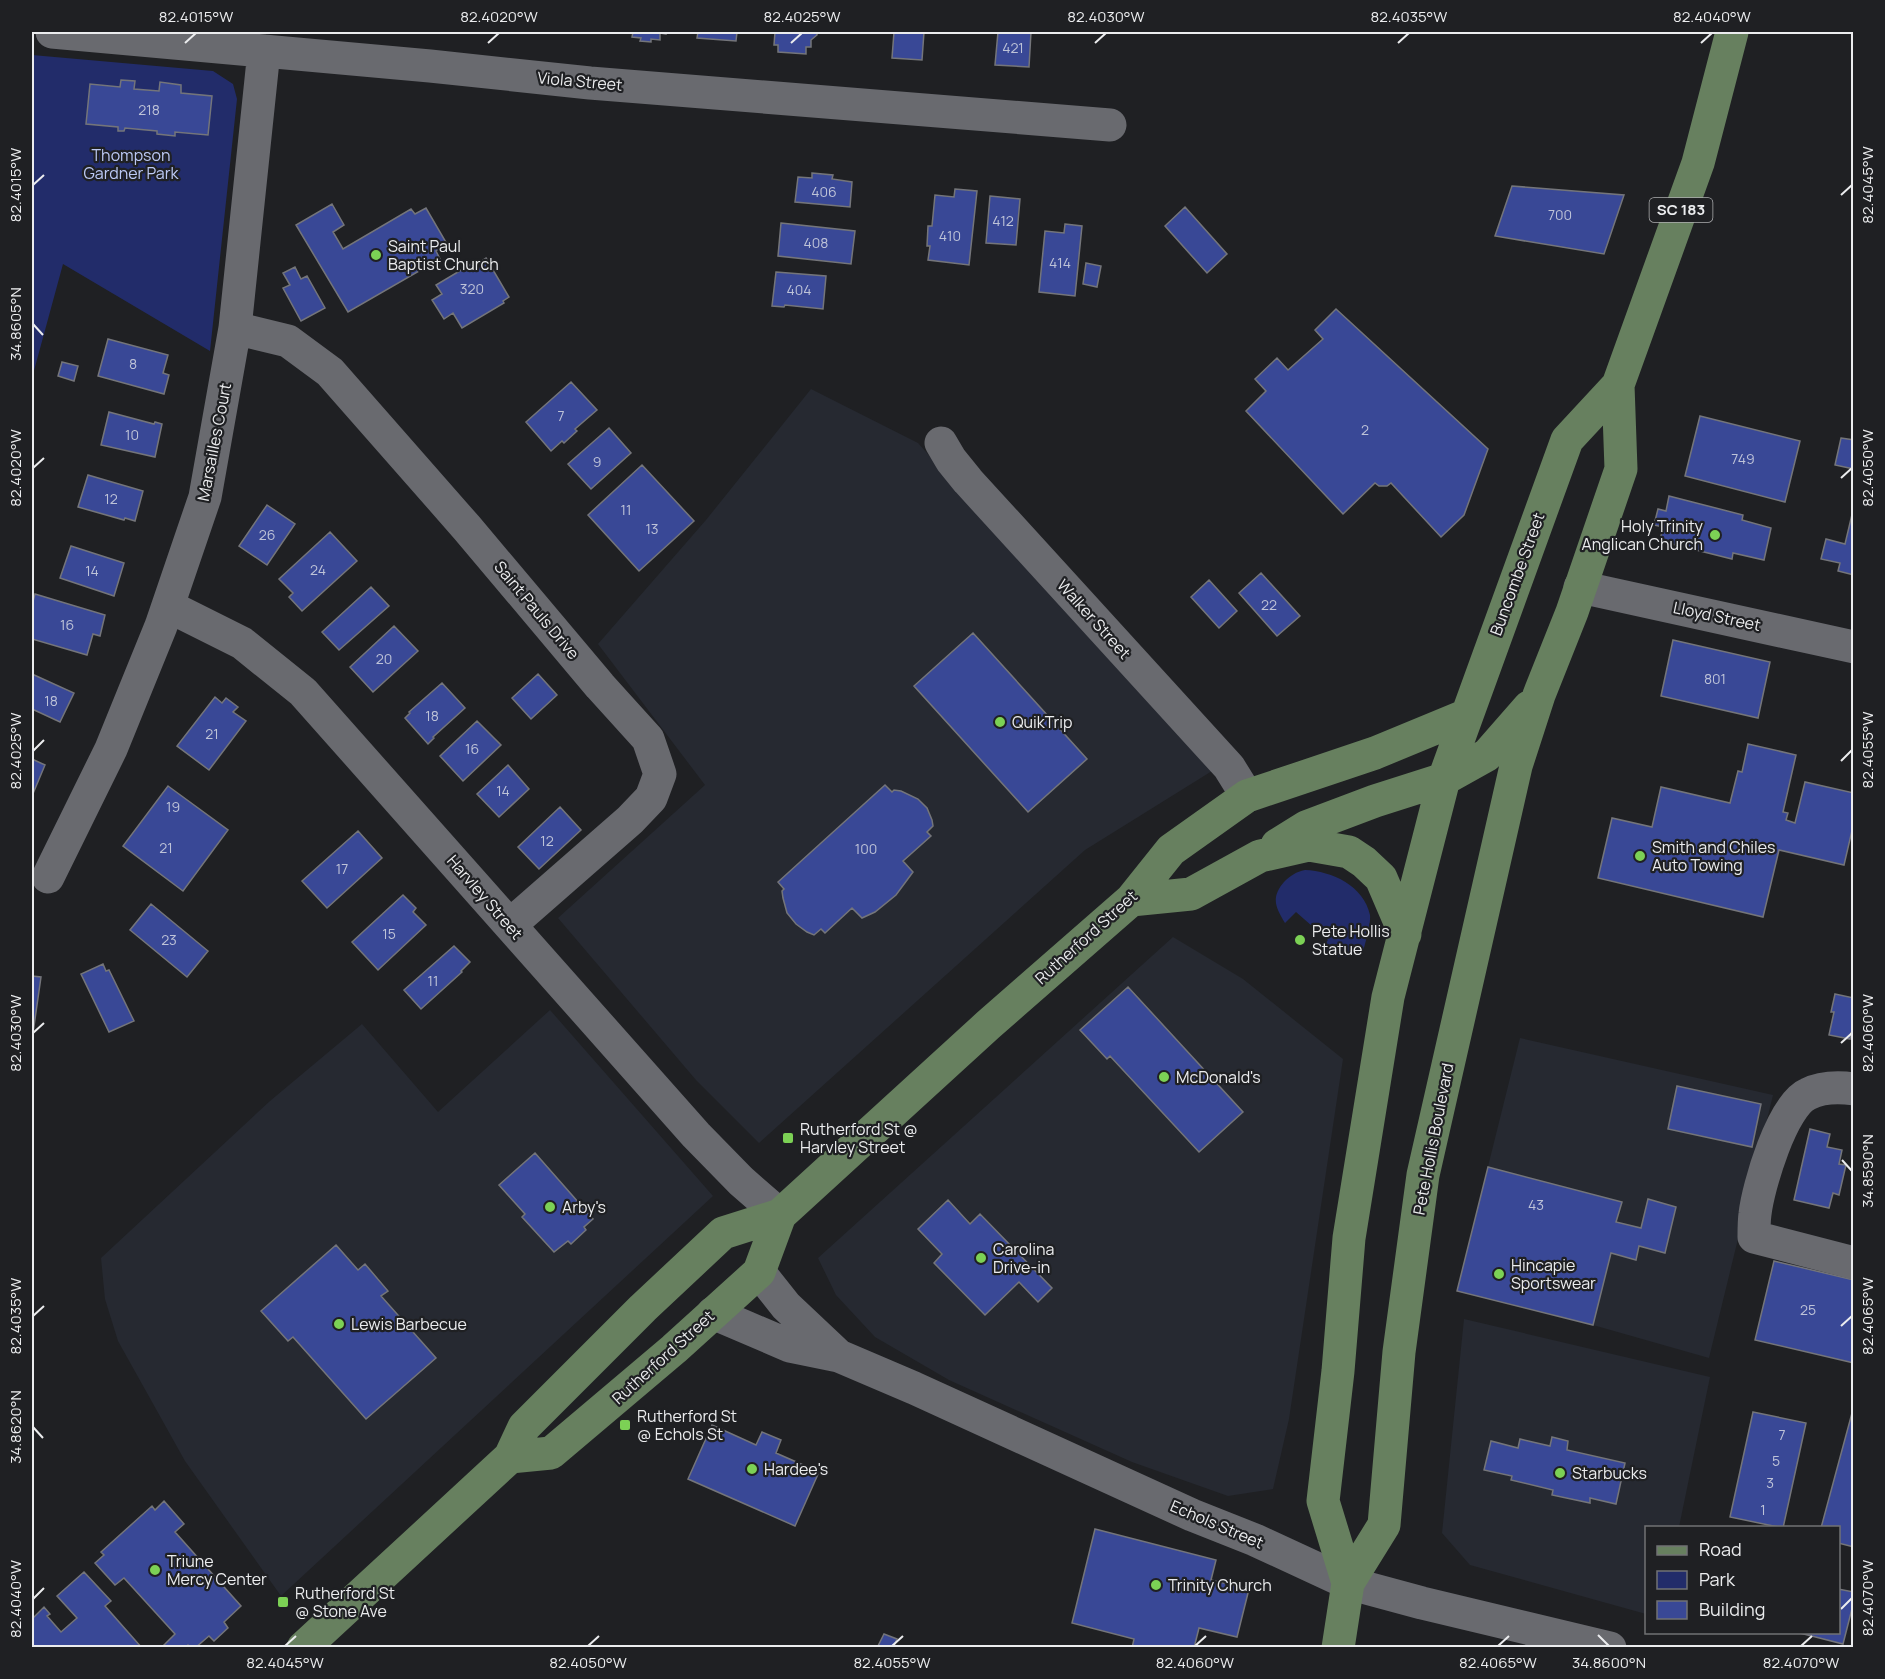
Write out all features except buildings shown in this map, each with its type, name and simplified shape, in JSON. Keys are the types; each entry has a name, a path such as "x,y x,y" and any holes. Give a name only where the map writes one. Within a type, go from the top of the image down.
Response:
{"main road":[{"name":"Buncombe Street","path":"1539,695 1621,469 1618,385 1698,163 1732,32"},
{"name":"Buncombe Street","path":"1444,779 1567,440 1618,385"},
{"path":"1131,900 1191,894 1260,856 1306,827 1375,801 1444,779 1487,755 1539,695"},
{"name":"Pete Hollis Boulevard","path":"1338,1647 1348,1583 1384,1525 1399,1352 1423,1175 1516,766 1539,695"},
{"name":"Rutherford Street","path":"303,1647 510,1457 524,1427 566,1383 723,1233 780,1215 1098,926 1131,900 1171,850 1247,796 1375,753 1467,715"},
{"name":"Pete Hollis Boulevard","path":"1348,1583 1323,1500 1338,1371 1349,1238 1388,997 1444,779"},
{"path":"1260,856 1309,845 1349,852 1381,878 1405,934"},
{"name":"Rutherford Street","path":"510,1457 551,1454 643,1377 759,1272 780,1215"}],"street":[{"name":"Viola Street","path":"52,32 430,66 590,83 1110,125"},
{"name":"Marsailles Court","path":"48,877 111,749 168,606 205,497 235,328 264,51"},
{"name":"Saint Pauls Drive","path":"235,328 288,340 330,372 648,739 660,774 651,798 630,820 510,925"},
{"name":"Walker Street","path":"941,443 951,460 968,480 1229,767 1247,796"},
{"name":"Lloyd Street","path":"1580,586 1854,647"},
{"name":"Harvley Street","path":"168,606 242,643 303,692 696,1135 741,1181 780,1215"},
{"path":"1854,1089 1838,1087 1807,1094 1793,1108 1782,1125 1762,1180 1755,1214 1754,1237 1854,1263"},
{"name":"Echols Street","path":"759,1272 786,1306 839,1356"},
{"name":"Echols Street","path":"713,1313 790,1346 839,1356 1348,1583 1422,1603 1610,1647"}],"shaded area":[{"path":"811,389 918,443 1212,771 1085,850 759,1143 696,1080 558,918 705,785 598,644 706,520"},
{"path":"1173,937 1243,979 1343,1059 1289,1419 1273,1489 1228,1496 1132,1462 949,1380 875,1337 836,1295 818,1258"},
{"path":"550,1010 713,1196 281,1596 185,1461 118,1341 105,1299 101,1258 270,1101 362,1024 438,1112"},
{"path":"1520,1038 1773,1095 1709,1358 1593,1325 1457,1291"},
{"path":"1464,1319 1710,1377 1679,1526 1645,1526 1645,1614 1470,1565 1442,1533"}],"green space":[{"name":"Thompson Gardner Park","path":"32,55 213,71 233,84 237,99 210,351 63,264 32,378"},
{"path":"1305,870 1336,877 1354,888 1361,896 1370,915 1363,952 1341,957 1320,950 1328,940 1296,912 1285,923 1277,907 1277,892 1289,877"}],"place":[{"name":"Saint Paul Baptist Church","path":"376,255"},
{"name":"Holy Trinity Anglican Church","path":"1715,535"},
{"name":"QuikTrip","path":"1000,722"},
{"name":"Smith and Chiles Auto Towing","path":"1640,856"},
{"name":"Pete Hollis Statue","path":"1300,940"},
{"name":"McDonald's","path":"1164,1077"},
{"name":"Rutherford St @ Harvley Street","path":"788,1138"},
{"name":"Arby's","path":"550,1207"},
{"name":"Carolina Drive-in","path":"981,1258"},
{"name":"Hincapie Sportswear","path":"1499,1274"},
{"name":"Lewis Barbecue","path":"339,1324"},
{"name":"Rutherford St @ Echols St","path":"625,1425"},
{"name":"Hardee's","path":"752,1469"},
{"name":"Starbucks","path":"1560,1473"},
{"name":"Triune Mercy Center","path":"155,1570"},
{"name":"Trinity Church","path":"1156,1585"},
{"name":"Rutherford St @ Stone Ave","path":"283,1602"}]}
